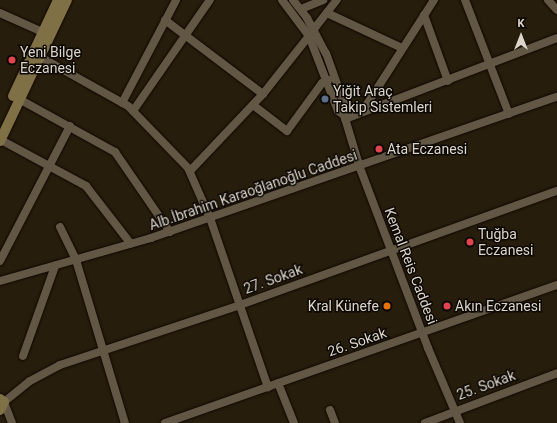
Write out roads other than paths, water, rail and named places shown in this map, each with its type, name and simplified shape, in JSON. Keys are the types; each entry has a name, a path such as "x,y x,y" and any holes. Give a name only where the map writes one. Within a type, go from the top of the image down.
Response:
{"street":[{"path":"58,0 19,99 0,140 86,186 131,244"},
{"path":"45,33 67,0"},
{"path":"122,103 176,0"},
{"path":"133,111 210,0"},
{"name":"Kemal Reis Caddesi","path":"282,0 308,36 328,80 338,111 345,117"},
{"name":"Kemal Reis Caddesi","path":"293,0 301,9 314,29 335,77 346,109 345,117 360,168 422,333 460,423"},
{"path":"301,9 323,0"},
{"path":"314,29 337,0"},
{"path":"362,112 434,0"},
{"path":"465,0 509,114"},
{"path":"548,0 557,10"},
{"path":"327,13 402,48"},
{"path":"0,14 45,33"},
{"path":"424,15 448,81"},
{"path":"165,20 186,33 263,94"},
{"path":"190,171 254,106 308,36"},
{"path":"345,117 448,81 490,63 557,38"},
{"path":"36,55 122,103 133,111 190,171 210,218 268,387"},
{"path":"0,127 36,55"},
{"path":"254,106 287,131 322,83 328,80"},
{"name":"Alb.İbrahim Karaoğlanoğlu Caddesi","path":"0,281 170,232 360,168 557,98"},
{"path":"19,99 115,152 170,232"},
{"path":"0,261 70,126"},
{"name":"27. Sokak","path":"1,403 30,381 102,348 240,305 391,252 557,191"},
{"path":"60,227 76,260 125,423"},
{"path":"23,356 55,266"},
{"name":"26. Sokak","path":"164,423 557,285"},
{"name":"25. Sokak","path":"425,423 557,373"},
{"path":"278,384 294,423"},
{"path":"1,403 12,423"},
{"path":"330,410 335,423"}],"place":[{"name":"Yeni Bilge Eczanesi","path":"12,60"},
{"name":"Yiğit Araç Takip Sistemleri","path":"325,99"},
{"name":"Ata Eczanesi","path":"379,149"},
{"name":"Tuğba Eczanesi","path":"470,242"},
{"name":"Kral Künefe","path":"387,306"},
{"name":"Akın Eczanesi","path":"447,306"}]}
